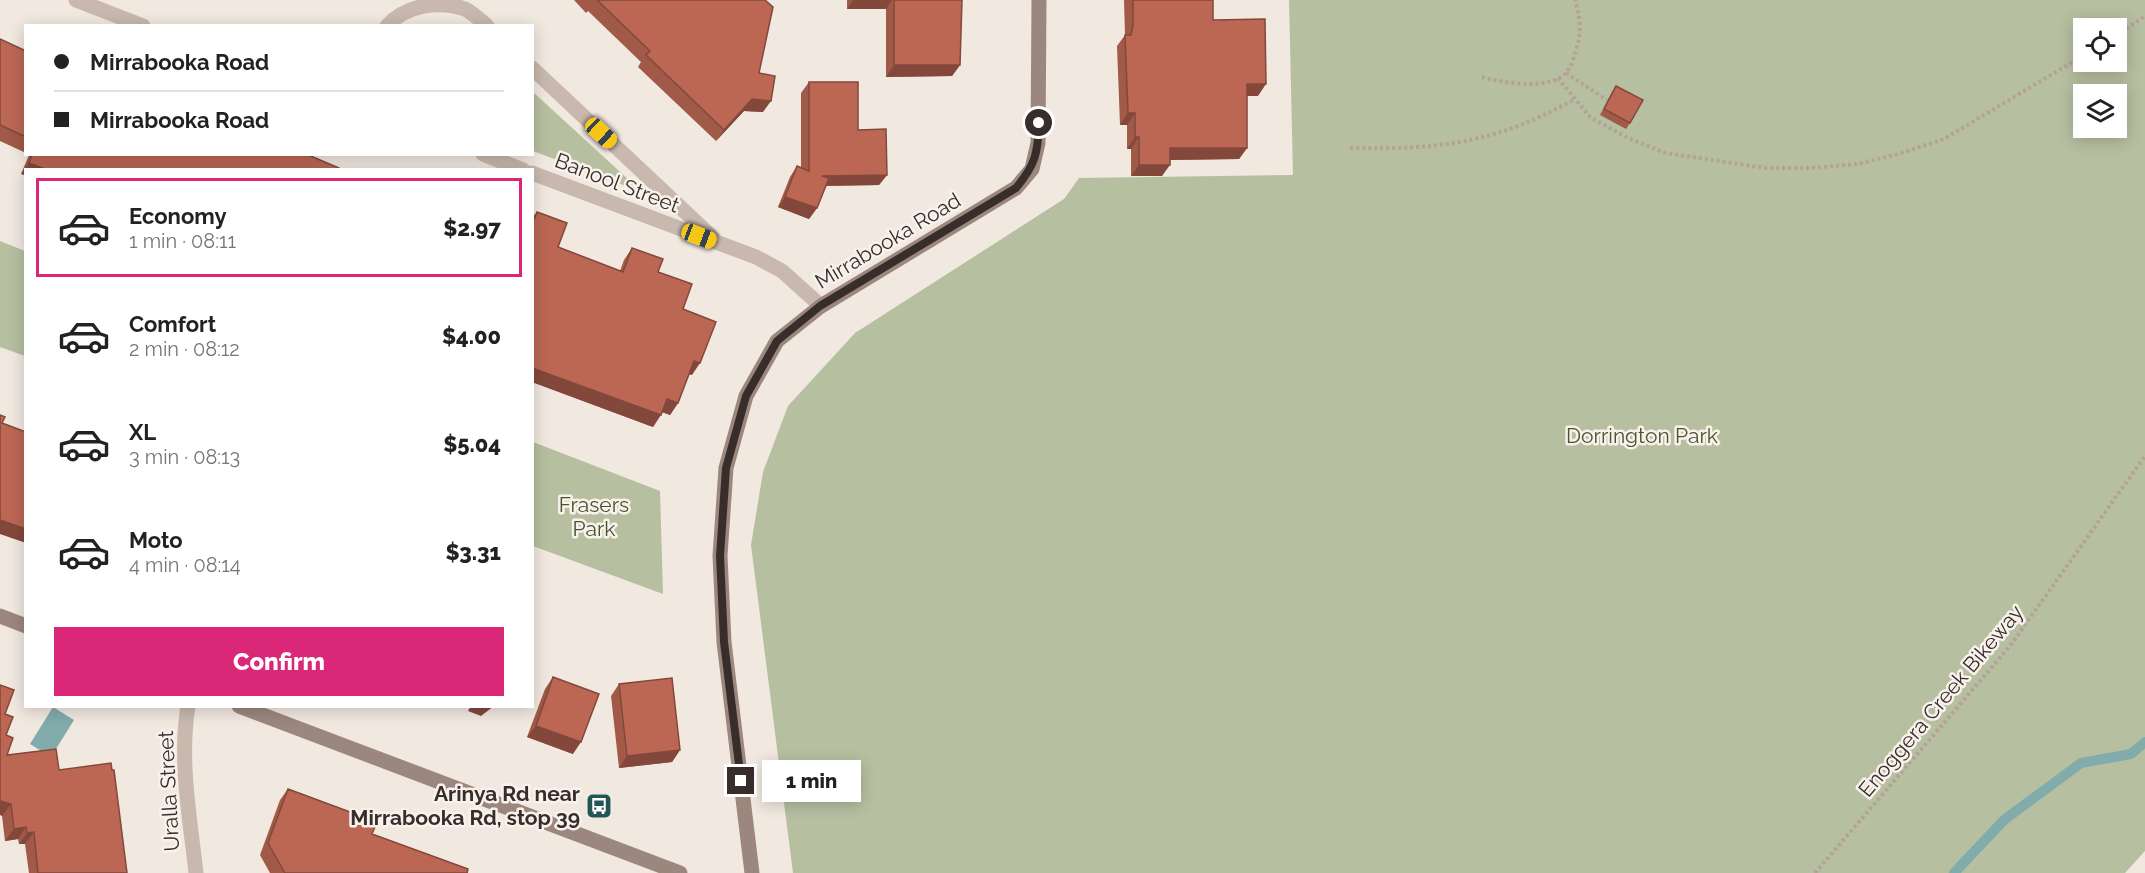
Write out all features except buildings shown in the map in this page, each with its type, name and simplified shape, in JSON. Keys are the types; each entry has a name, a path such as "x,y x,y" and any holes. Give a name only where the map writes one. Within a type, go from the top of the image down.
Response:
{"street":[{"path":"76,0 138,24"},
{"name":"Mirrabooka Road","path":"752,873 724,642 720,556 726,468 746,396 777,341 820,306 1016,188 1032,169 1038,143 1039,0"},
{"path":"389,24 400,14 436,2 462,7 484,24"},
{"name":"Banool Street","path":"534,70 720,244"},
{"name":"Banool Street","path":"488,156 518,168"},
{"name":"Banool Street","path":"534,174 756,257 782,272 820,306"},
{"path":"0,616 24,625"},
{"name":"Uralla Street","path":"188,708 184,732 186,778 196,873"},
{"path":"244,708 680,873"}],"path":[{"path":"1482,78 1512,85 1545,82 1566,74 1572,62 1581,29 1575,0"},
{"path":"2127,27 2145,16"},
{"path":"1558,78 1590,117 1626,137 1665,153 1766,168 1811,168 1846,165 1898,154 1944,139 2073,62"},
{"path":"1566,74 1607,100"},
{"path":"1350,148 1401,149 1471,141 1523,125 1575,99"},
{"name":"Enoggera Creek Bikeway","path":"1815,873 2010,646 2145,456"}],"green space":[{"name":"Dorrington Park","path":"1289,0 2145,0 2145,851 2125,873 793,873 751,545 763,472 788,406 855,333 1064,199 1079,178 1293,175"},
{"path":"534,93 642,192 534,151"},
{"path":"0,241 24,251 24,356 0,347"},
{"name":"Frasers Park","path":"534,442 660,491 663,594 534,546"}],"water":[{"path":"52,708 74,720 51,757 30,744"}],"waterway":[{"path":"1954,873 2004,820 2081,763 2131,754 2145,742"}],"place":[{"name":"Arinya Rd near Mirrabooka Rd, stop 39","path":"599,806"}],"route":[{"path":"741,781 724,642 720,556 726,468 746,396 777,341 820,306 1016,188 1032,169 1038,143 1039,123"}]}
